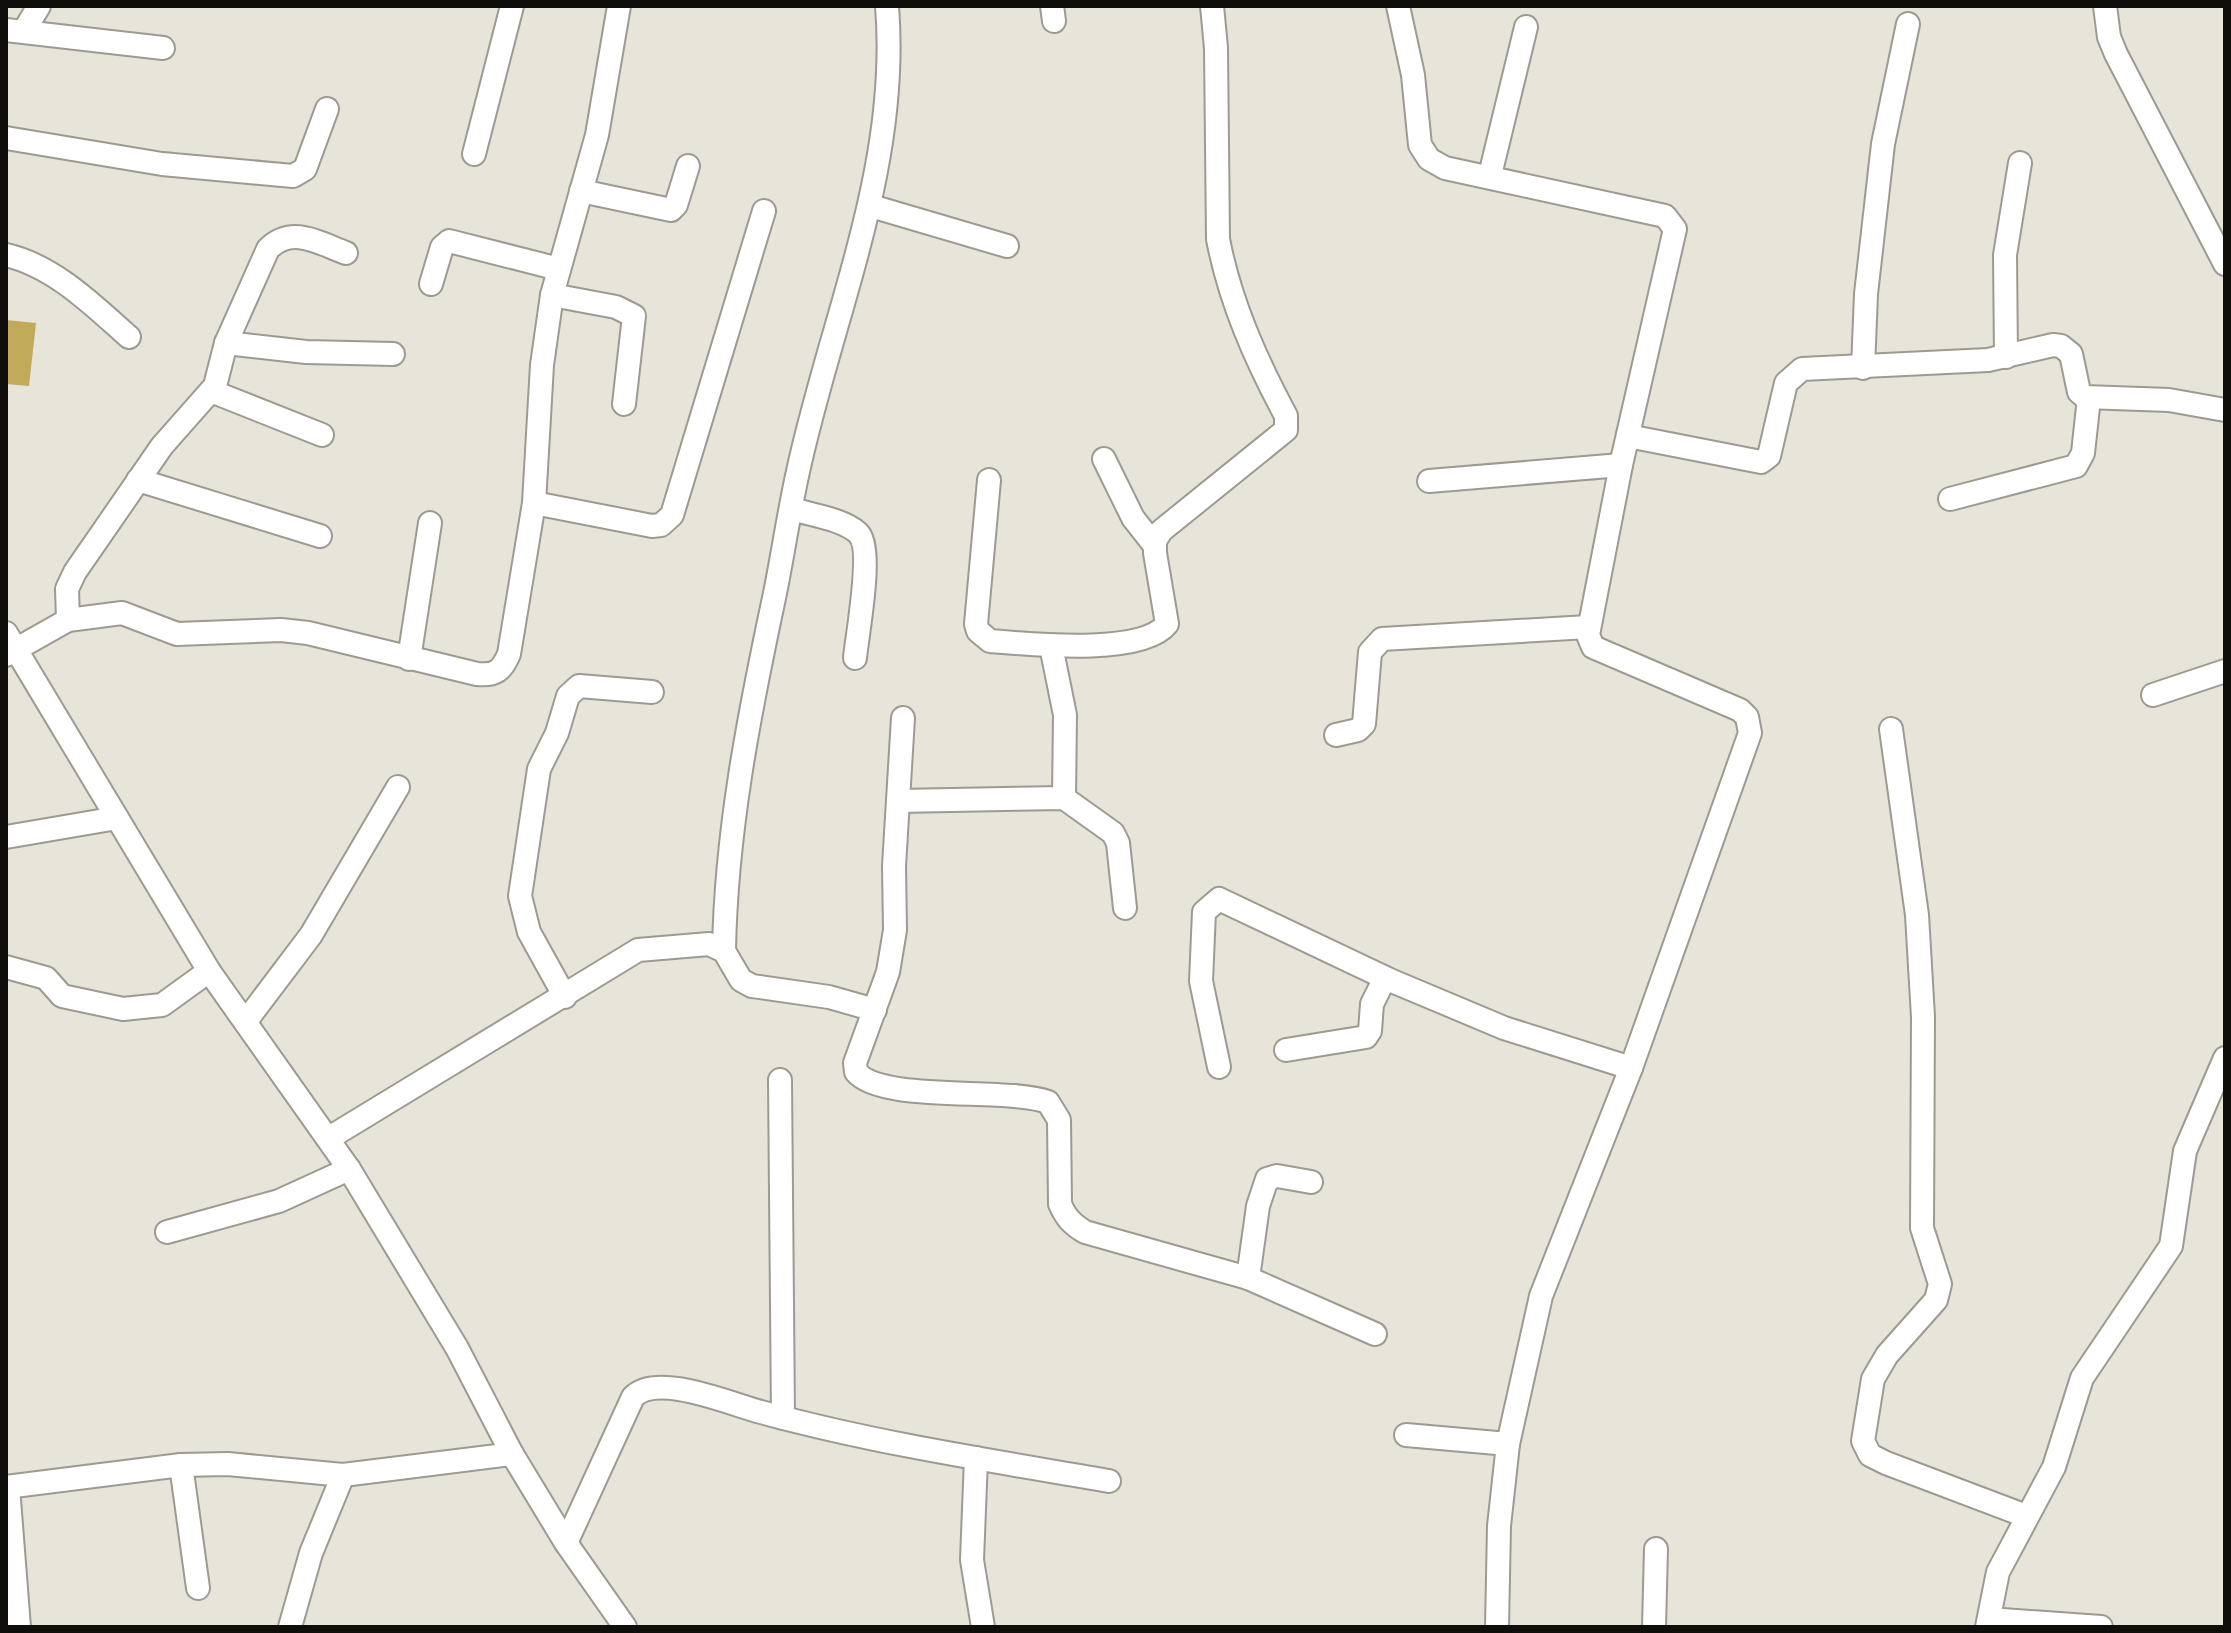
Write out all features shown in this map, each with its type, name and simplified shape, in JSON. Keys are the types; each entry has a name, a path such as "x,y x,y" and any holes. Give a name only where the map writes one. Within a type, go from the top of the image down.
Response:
{"street":[{"path":"15,30 39,6"},
{"path":"474,154 512,6"},
{"path":"619,6 597,135 552,295 542,365 534,503 509,654 504,665 492,676 294,631 177,634 122,613 68,620 10,645 209,971 349,1169 457,1348 512,1454 566,1543 625,1627"},
{"path":"875,1010 829,997 752,986 741,980 724,951 725,879 745,738 799,467 871,206 890,80 887,6"},
{"path":"1155,546 1166,526 1277,440 1288,424 1249,343 1224,269 1218,239 1216,48 1212,6"},
{"path":"1398,6 1413,75 1423,153 1445,168 1490,175 1665,216 1672,222 1675,229 1588,627 1593,647 1740,710 1749,723 1746,752 1631,1068 1541,1296 1508,1444 1499,1526 1497,1627"},
{"path":"2105,6 2109,37 2116,54 2225,264"},
{"path":"1863,368 1866,294 1883,144 1908,24"},
{"path":"1490,175 1526,27"},
{"path":"15,30 163,48"},
{"path":"6,138 162,164 293,176 305,169 327,109"},
{"path":"2006,357 2005,255 2020,163"},
{"path":"581,191 671,210 688,166"},
{"path":"871,206 1007,246"},
{"path":"534,503 652,526 661,525 672,515 764,211"},
{"path":"68,620 70,581 162,446 211,391 218,377 226,343 268,249 277,240 301,236 346,253"},
{"path":"431,284 442,247 449,241 559,269"},
{"path":"6,255 60,280 129,337"},
{"path":"552,295 616,307 634,316 624,404"},
{"path":"226,343 306,352 393,354"},
{"path":"1628,436 1761,462 1769,456 1781,398 1792,375 1811,368 1863,368 2006,357 2053,345 2067,348 2079,392 2089,398 2169,400 2225,410"},
{"path":"211,391 322,435"},
{"path":"1950,499 2076,466 2083,453 2089,398"},
{"path":"989,480 978,631 990,641 1051,646 1142,640 1161,632 1167,624 1155,546 1133,518 1104,459"},
{"path":"1429,481 1621,465"},
{"path":"138,480 320,536"},
{"path":"792,509 848,527 862,540 865,559 855,658"},
{"path":"409,659 430,523"},
{"path":"1336,735 1358,730 1364,724 1370,652 1382,639 1588,627"},
{"path":"1051,646 1065,715 1064,798"},
{"path":"2153,695 2225,671"},
{"path":"565,997 522,915 520,896 539,769 557,733 568,696 579,686 652,692"},
{"path":"903,718 895,930 888,972 855,1063 860,1077 869,1082 956,1095 1048,1102 1059,1120 1060,1204 1065,1217 1073,1225 1085,1232 1248,1278 1375,1334"},
{"path":"1891,729 1918,930 1923,1017 1922,1228 1940,1284 1936,1300 1879,1367 1868,1397 1863,1441 1870,1455 1886,1463 2026,1516"},
{"path":"246,1021 311,935 398,787"},
{"path":"898,801 1064,798 1113,833 1118,843 1125,908"},
{"path":"6,837 117,818"},
{"path":"1219,1067 1201,981 1202,919 1213,901 1228,901 1385,978 1504,1028 1631,1068"},
{"path":"329,1138 520,1020 565,997 607,966 638,950 709,944 724,951"},
{"path":"6,967 46,978 62,996 123,1009 162,1005 209,971"},
{"path":"1286,1050 1366,1037 1370,1031 1372,1004 1385,978"},
{"path":"2101,1627 1988,1623 1998,1572 2054,1467 2082,1378 2171,1246 2185,1151 2225,1058"},
{"path":"780,1080 783,1418"},
{"path":"167,1232 279,1201 349,1169"},
{"path":"1248,1278 1260,1196 1267,1179 1277,1176 1311,1182"},
{"path":"566,1543 633,1397 640,1390 662,1385 783,1418 976,1458 1109,1481"},
{"path":"1406,1435 1508,1444"},
{"path":"19,1627 7,1487 181,1465 228,1464 343,1475 512,1454"},
{"path":"976,1458 972,1560 983,1627"},
{"path":"181,1465 198,1588"},
{"path":"290,1627 311,1553 343,1475"},
{"path":"1654,1627 1656,1549"}],"building":[{"path":"6,320 36,323 29,386 6,384"}]}
